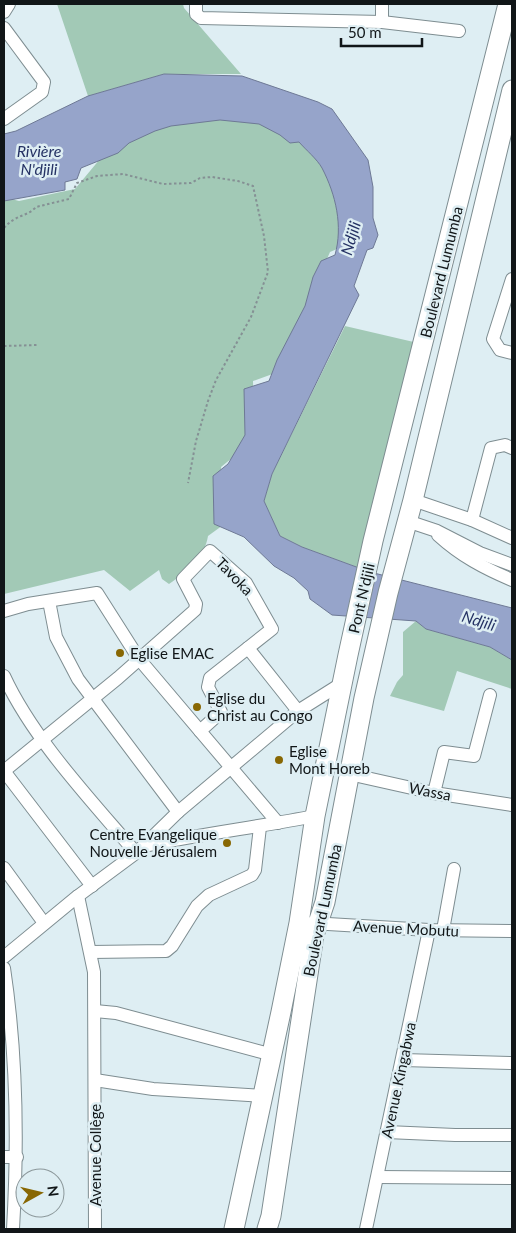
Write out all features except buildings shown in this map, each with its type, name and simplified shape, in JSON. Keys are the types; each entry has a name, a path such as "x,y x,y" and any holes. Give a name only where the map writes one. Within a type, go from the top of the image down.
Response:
{"highway":[{"name":"Boulevard Lumumba","path":"373,541 508,4"},
{"name":"Boulevard Lumumba","path":"401,545 512,90"},
{"name":"Pont N'djili","path":"348,655 373,541"},
{"name":"Pont N'djili","path":"388,593 401,545"},
{"name":"Boulevard Lumumba","path":"267,1229 271,1216 314,936 325,902 349,774 388,593"},
{"name":"Boulevard Lumumba","path":"234,1229 273,1055 299,923 315,816 344,682 348,655"}],"street":[{"path":"4,12 9,4"},
{"path":"196,4 196,14 202,18 382,22 459,31"},
{"path":"382,4 382,22"},
{"path":"4,28 44,82 42,92 4,119"},
{"path":"512,279 494,339 500,350 512,353"},
{"path":"472,520 491,448 505,445 512,448"},
{"path":"413,500 472,520 512,538"},
{"path":"407,521 458,540 480,552 512,565"},
{"path":"431,529 462,556 485,569 512,580"},
{"name":"Tavoka","path":"140,659 195,610 196,604 183,579 210,551 246,583 271,624 269,632 207,682 221,712 200,731"},
{"path":"4,611 97,593 140,659 278,823"},
{"path":"49,601 56,638 78,679 178,812"},
{"path":"248,648 298,710"},
{"path":"92,886 4,771 140,659"},
{"path":"4,676 11,691 44,739 86,794 140,849"},
{"path":"4,957 78,896 140,849 229,767 298,710 344,682"},
{"path":"434,793 444,752 474,756 490,695"},
{"name":"Wassa","path":"349,774 434,793 512,805"},
{"path":"140,849 202,834 260,827 315,816"},
{"path":"91,952 159,952 172,946 197,906 209,894 252,875 255,870 260,827"},
{"path":"4,868 44,924"},
{"path":"443,930 454,869"},
{"name":"Avenue Collège","path":"78,896 91,952 95,1011 95,1229"},
{"name":"Avenue Mobutu","path":"299,923 428,930 512,931"},
{"name":"Avenue Kingabwa","path":"366,1229 403,1060 428,930"},
{"path":"4,968 12,1022 17,1157 13,1229"},
{"path":"95,1011 132,1018 273,1055"},
{"path":"403,1060 512,1063"},
{"path":"95,1080 153,1089 264,1096"},
{"path":"387,1132 455,1136 512,1135"},
{"path":"4,1157 17,1157"},
{"path":"378,1177 512,1178"}],"path":[{"path":"4,228 9,220 32,211 36,207 70,199 77,183 97,176 126,174 163,184 191,183 200,178 212,177 238,180 252,186 264,236 268,272 251,317 216,380 208,401 196,441 188,482"},
{"path":"4,346 38,345"}],"green space":[{"path":"57,4 183,4 184,8 241,74 164,74 88,96"},
{"path":"268,115 330,159 344,246 330,252 278,372 253,381 254,426 232,458 221,467 224,495 230,520 208,536 199,557 169,584 162,579 159,570 130,591 104,570 4,594 4,197 19,201 75,189 105,153 164,122"},
{"path":"345,326 418,343 370,572 302,547 280,536 264,501 272,474"},
{"path":"416,621 426,629 490,647 512,660 512,689 457,671 444,711 390,696 403,675 403,632"}],"water":[{"name":"Rivière N'djili","path":"164,74 242,76 318,102 332,109 368,160 373,187 373,218 378,235 373,248 367,250 354,286 359,295 272,474 264,501 280,536 302,547 370,572 512,608 512,660 490,647 426,629 416,621 332,615 310,599 308,591 294,578 274,566 244,537 214,524 213,476 228,464 245,435 244,389 269,381 277,360 305,306 313,277 321,261 335,255 338,222 331,189 320,165 299,142 290,143 280,135 259,124 220,120 171,126 129,143 118,153 81,168 77,179 65,182 65,190 4,201 4,134 16,131 88,96"}],"place":[{"name":"Eglise EMAC","path":"120,653"},
{"name":"Eglise du Christ au Congo","path":"197,707"},
{"name":"Eglise Mont Horeb","path":"279,760"},
{"name":"Centre Evangelique Nouvelle Jérusalem","path":"227,843"}],"water label":[{"name":"Ndjili","path":"350,238"},
{"name":"Ndjili","path":"479,620"}]}
